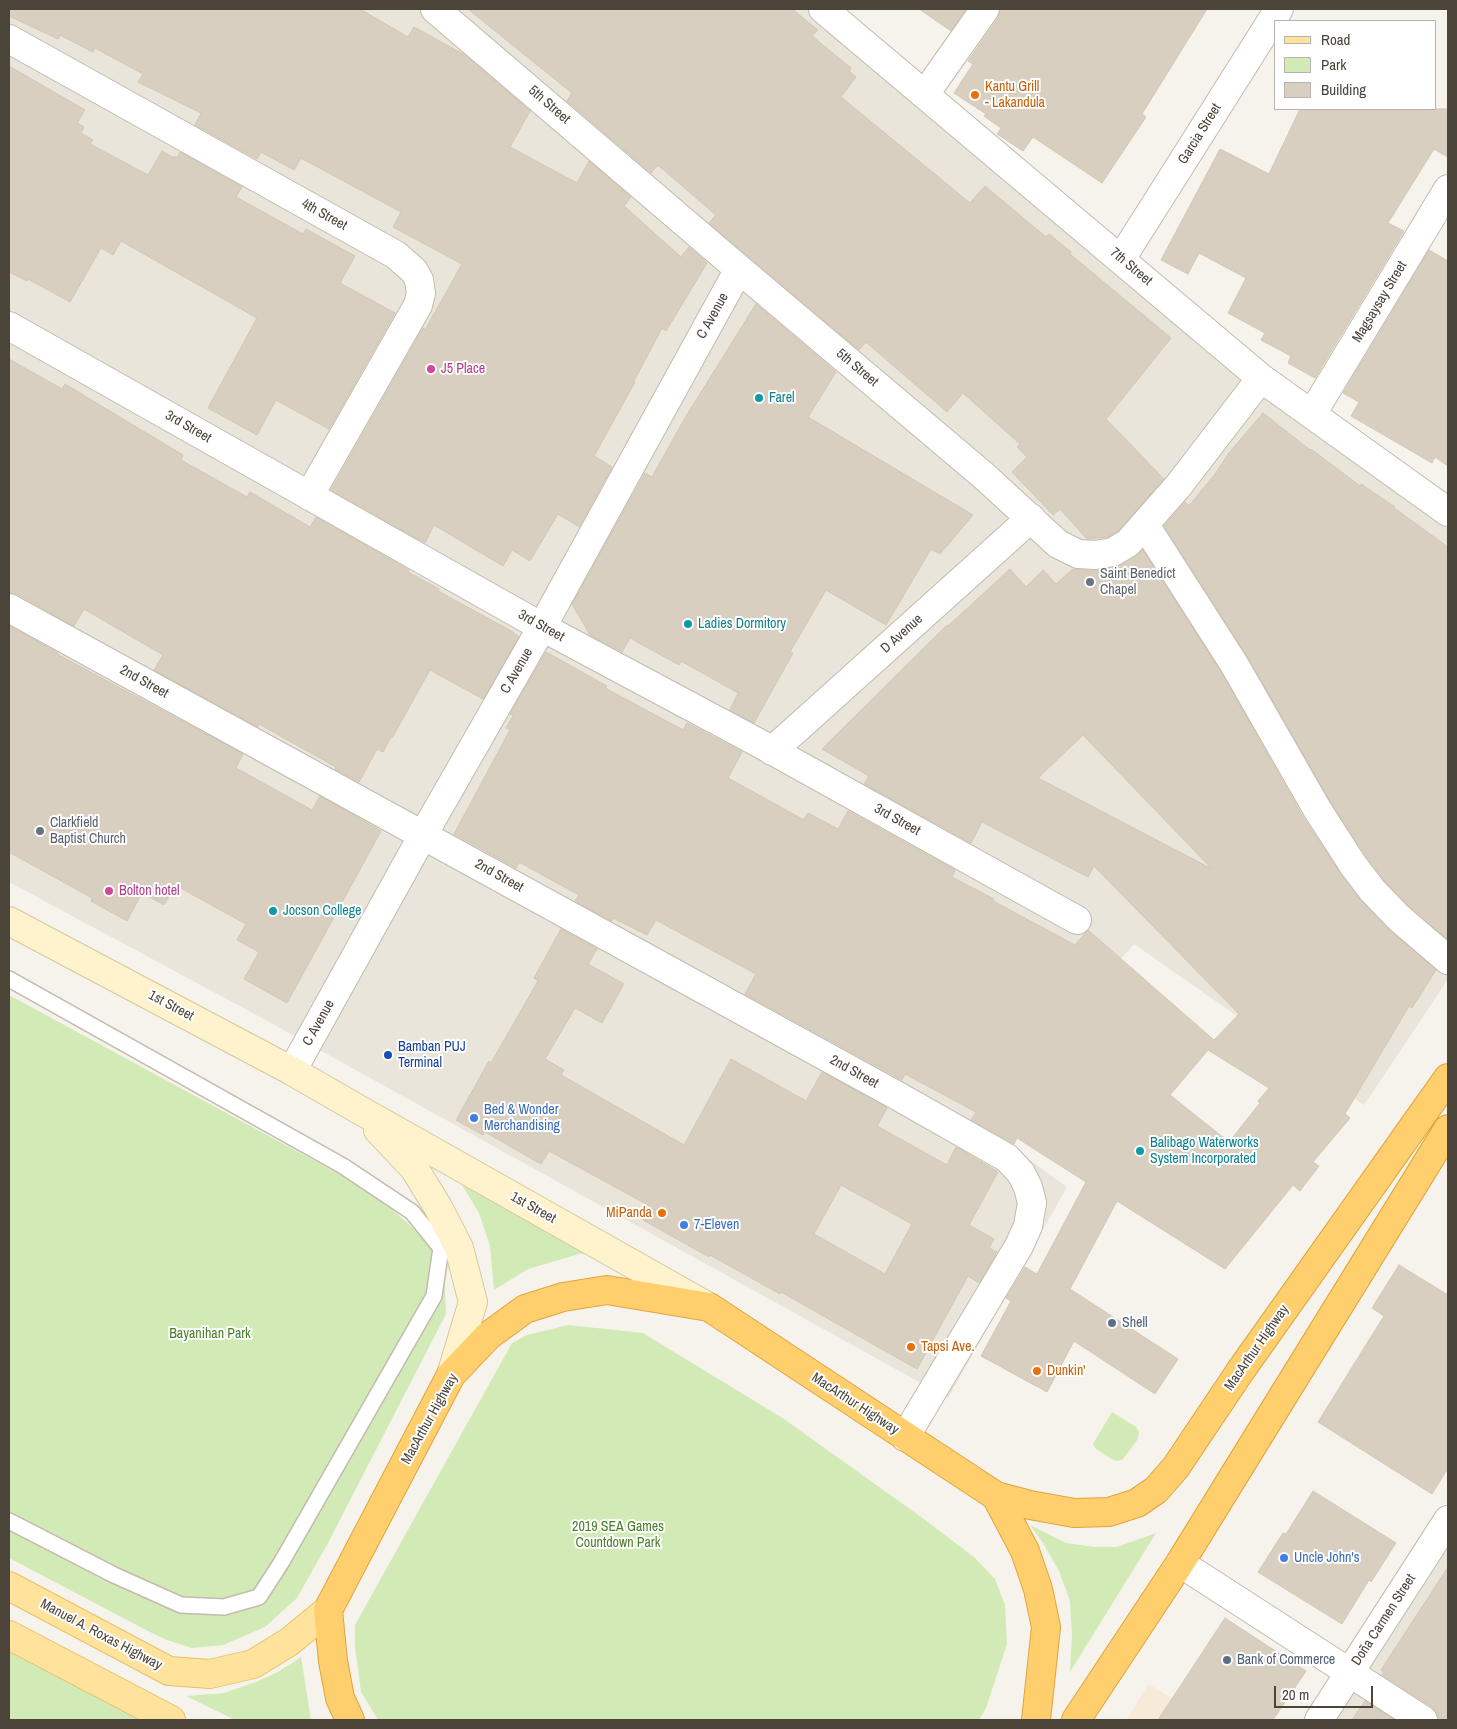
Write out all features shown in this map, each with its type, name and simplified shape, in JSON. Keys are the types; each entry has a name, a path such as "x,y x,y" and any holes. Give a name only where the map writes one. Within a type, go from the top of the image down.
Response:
{"highway":[{"name":"MacArthur Highway","path":"328,1610 451,1375 488,1336 525,1309 563,1297 607,1290 709,1307 996,1496 1030,1505 1074,1513 1109,1512 1137,1503 1156,1490 1176,1467 1241,1370 1448,1078"},
{"path":"1076,1720 1180,1563 1448,1129"},
{"path":"996,1496 1025,1551 1038,1589 1046,1627 1036,1720"},
{"path":"328,1610 332,1661 340,1698 350,1720"}],"main road":[{"name":"1st Street","path":"9,921 292,1070 709,1307"},
{"name":"1st Street","path":"358,1109 414,1168 438,1207 459,1248 472,1302 451,1375"},
{"name":"Manuel A. Roxas Highway","path":"9,1586 169,1671 210,1674 253,1664 289,1642 328,1610"},
{"path":"9,1635 171,1720"}],"street":[{"name":"5th Street","path":"435,9 739,269 977,469 1058,544 1078,554 1095,555 1112,552 1128,543 1179,485 1261,378"},
{"name":"7th Street","path":"823,9 1261,378 1448,512"},
{"path":"925,94 985,9"},
{"name":"Garcia Street","path":"1121,259 1279,9"},
{"name":"4th Street","path":"9,39 396,255 414,271 419,280 421,292 418,305 309,496"},
{"name":"Magsaysay Street","path":"1312,414 1448,189"},
{"name":"C Avenue","path":"292,1070 542,627 739,269"},
{"name":"3rd Street","path":"9,326 542,627 772,751 1077,920"},
{"name":"D Avenue","path":"772,751 1031,518"},
{"path":"1145,525 1234,664 1317,810 1352,865 1372,890 1399,918 1448,960"},
{"name":"2nd Street","path":"9,608 1008,1158 1021,1173 1028,1187 1032,1203 1028,1226 1020,1246 905,1437"},
{"name":"Doña Carmen Street","path":"1319,1720 1448,1520"},
{"path":"1180,1563 1349,1674 1423,1720"}],"lane":[{"path":"9,979 343,1166 412,1212 441,1248 434,1296 281,1563 259,1597 224,1607 181,1605 114,1575 9,1522"}],"shaded area":[{"path":"9,9 837,9 1448,516 1448,979 1364,1105 1134,944 1074,1011 1026,1018 972,1118 1067,1187 948,1398 260,1017 9,882"},
{"path":"1448,1533 1448,1720 1330,1720"},
{"path":"1149,1684 1206,1720 1126,1720"}],"green space":[{"name":"Bayanihan Park","path":"9,995 348,1179 379,1198 429,1242 444,1271 446,1314 328,1543 297,1598 265,1627 223,1645 192,1648 167,1640 9,1558"},
{"path":"456,1175 600,1252 579,1254 528,1269 494,1290 490,1246 479,1213"},
{"name":"2019 SEA Games Countdown Park","path":"568,1325 643,1333 784,1419 924,1519 975,1558 995,1579 1005,1605 1007,1644 986,1708 979,1720 378,1720 361,1692 355,1647 355,1625 512,1343 527,1335"},
{"path":"1112,1412 1136,1427 1139,1432 1138,1439 1123,1459 1118,1461 1113,1460 1096,1449 1093,1444"},
{"path":"1030,1525 1066,1543 1094,1547 1117,1547 1156,1533 1070,1672 1072,1635 1070,1601 1059,1571"},
{"path":"9,1644 154,1720 9,1720"},
{"path":"301,1657 311,1720 235,1720 186,1696 224,1693 278,1672"}],"building":[{"path":"9,9 360,9 408,37 414,27 465,55 530,111 510,147 577,183 589,161 631,197 624,206 681,257 689,247 707,263 666,331 662,328 594,456 612,467 579,527 558,514 530,561 512,550 503,566 434,525 425,543 331,490 423,328 425,330 462,264 393,227 401,212 301,158 294,170 261,152 257,159 195,125 201,113 138,82 143,74 95,48 93,52 60,35 58,39 9,16"},
{"path":"468,9 792,9 818,30 812,36 851,68 849,71 856,77 841,97 970,203 985,186 1046,237 1049,234 1071,252 1070,254 1171,338 1106,419 1164,479 1118,531 1108,537 1087,539 1060,509 1053,515 1012,472 1027,457 1017,447 1020,444 963,393 947,412 866,342 859,350 709,223 716,215 658,165 651,173 567,101 572,93"},
{"path":"919,9 966,9 951,31"},
{"path":"1000,9 1207,9 1142,114 1146,117 1102,183 1033,137 1023,151 997,134 1001,128 984,116 986,114 954,93 973,64 968,61 998,18"},
{"path":"9,66 85,110 77,123 84,127 81,133 93,140 90,144 148,175 162,151 174,158 174,156 177,158 180,152 242,187 236,197 303,234 306,229 355,256 340,283 395,313 329,429 276,400 257,435 208,408 257,318 121,241 113,255 101,248 70,302 28,279 27,281 9,272"},
{"path":"1448,109 1448,157 1434,149 1388,223 1404,231 1315,378 1288,363 1291,356 1261,340 1265,333 1228,313 1246,278 1199,253 1188,274 1161,260 1220,149 1269,174 1300,110"},
{"path":"1429,250 1448,261 1448,466 1435,457 1432,463 1351,416 1359,402 1343,393"},
{"path":"756,304 836,372 808,417 973,515 940,554 931,549 886,625 826,590 790,652 793,653 754,723 730,710 738,693 681,661 679,665 630,638 622,652 590,635 572,604 645,473 652,477 685,418"},
{"path":"9,359 62,389 65,384 183,455 181,460 247,497 250,492 310,527 316,517 409,570 408,572 439,589 438,591 513,632 519,637 483,699 430,670 392,738 383,752 377,749 359,782 259,724 258,727 154,670 163,655 84,609 74,626 17,594 9,592"},
{"path":"1263,413 1310,450 1360,486 1361,484 1395,507 1448,547 1448,940 1410,907 1384,880 1366,856 1330,801 1247,656 1164,526 1185,502 1189,506 1229,453"},
{"path":"1143,550 1221,672 1303,817 1341,874 1361,901 1388,929 1436,970 1412,1008 1409,1006 1345,1114 1350,1118 1313,1162 1319,1166 1300,1191 1293,1185 1225,1269 1117,1201 1070,1289 1178,1359 1155,1394 1074,1341 1047,1392 981,1356 1011,1301 1006,1298 1025,1267 1037,1274 1086,1182 1017,1138 1014,1144 971,1120 976,1112 905,1074 902,1080 745,994 756,974 656,920 647,935 613,918 612,921 575,901 579,895 519,862 516,868 454,834 510,730 506,728 513,716 510,714 546,652 607,686 605,688 683,730 687,723 742,752 728,778 804,820 808,813 838,829 848,811 955,870 952,877 1075,945 1088,930 1214,1040 1239,1014 1094,866 1088,877 982,822 971,843 864,784 869,776 822,749 947,625 1010,569 1026,587 1043,570 1056,584 1073,569 1094,571 1116,567","holes":["1083,735 1212,869 1038,778","1208,1050 1269,1088 1258,1101 1260,1103 1229,1142 1170,1095"]},
{"path":"9,626 57,654 243,754 236,768 312,810 320,796 381,831 287,1003 244,979 259,952 237,940 246,924 175,885 164,905 142,893 127,921 91,901 92,898 9,852"},
{"path":"561,929 597,949 588,964 624,984 602,1023 575,1008 545,1059 564,1070 561,1075 684,1145 731,1059 806,1101 822,1072 887,1108 877,1126 947,1165 956,1147 998,1172 969,1225 994,1239 989,1248 997,1252 979,1283 968,1276 917,1369 781,1292 780,1294 710,1255 709,1257 643,1220 650,1206 549,1151 541,1164 485,1132 483,1135 456,1120 489,1061 491,1063 538,981 534,978","holes":["841,1185 912,1224 885,1274 814,1234"]},
{"path":"1399,1265 1448,1295 1448,1468 1432,1494 1318,1422 1384,1316 1372,1308"},
{"path":"1313,1491 1396,1543 1371,1582 1369,1580 1342,1624 1258,1572 1283,1533 1286,1534"},
{"path":"1448,1567 1448,1720 1439,1720 1437,1713 1432,1707 1382,1675 1384,1672 1381,1670"},
{"path":"1225,1618 1306,1671 1273,1720 1158,1720"},
{"path":"1365,1701 1395,1720 1352,1720"}],"place":[{"name":"Kantu Grill - Lakandula","path":"975,95"},
{"name":"J5 Place","path":"431,369"},
{"name":"Farel","path":"759,398"},
{"name":"Saint Benedict Chapel","path":"1090,582"},
{"name":"Ladies Dormitory","path":"688,624"},
{"name":"Clarkfield Baptist Church","path":"40,831"},
{"name":"Bolton hotel","path":"109,891"},
{"name":"Jocson College","path":"273,911"},
{"name":"Bamban PUJ Terminal","path":"388,1055"},
{"name":"Bed & Wonder Merchandising","path":"474,1118"},
{"name":"Balibago Waterworks System Incorporated","path":"1140,1151"},
{"name":"MiPanda","path":"662,1213"},
{"name":"7-Eleven","path":"684,1225"},
{"name":"Shell","path":"1112,1323"},
{"name":"Tapsi Ave.","path":"911,1347"},
{"name":"Dunkin'","path":"1037,1371"},
{"name":"Uncle John's","path":"1284,1558"},
{"name":"Bank of Commerce","path":"1227,1660"}]}
